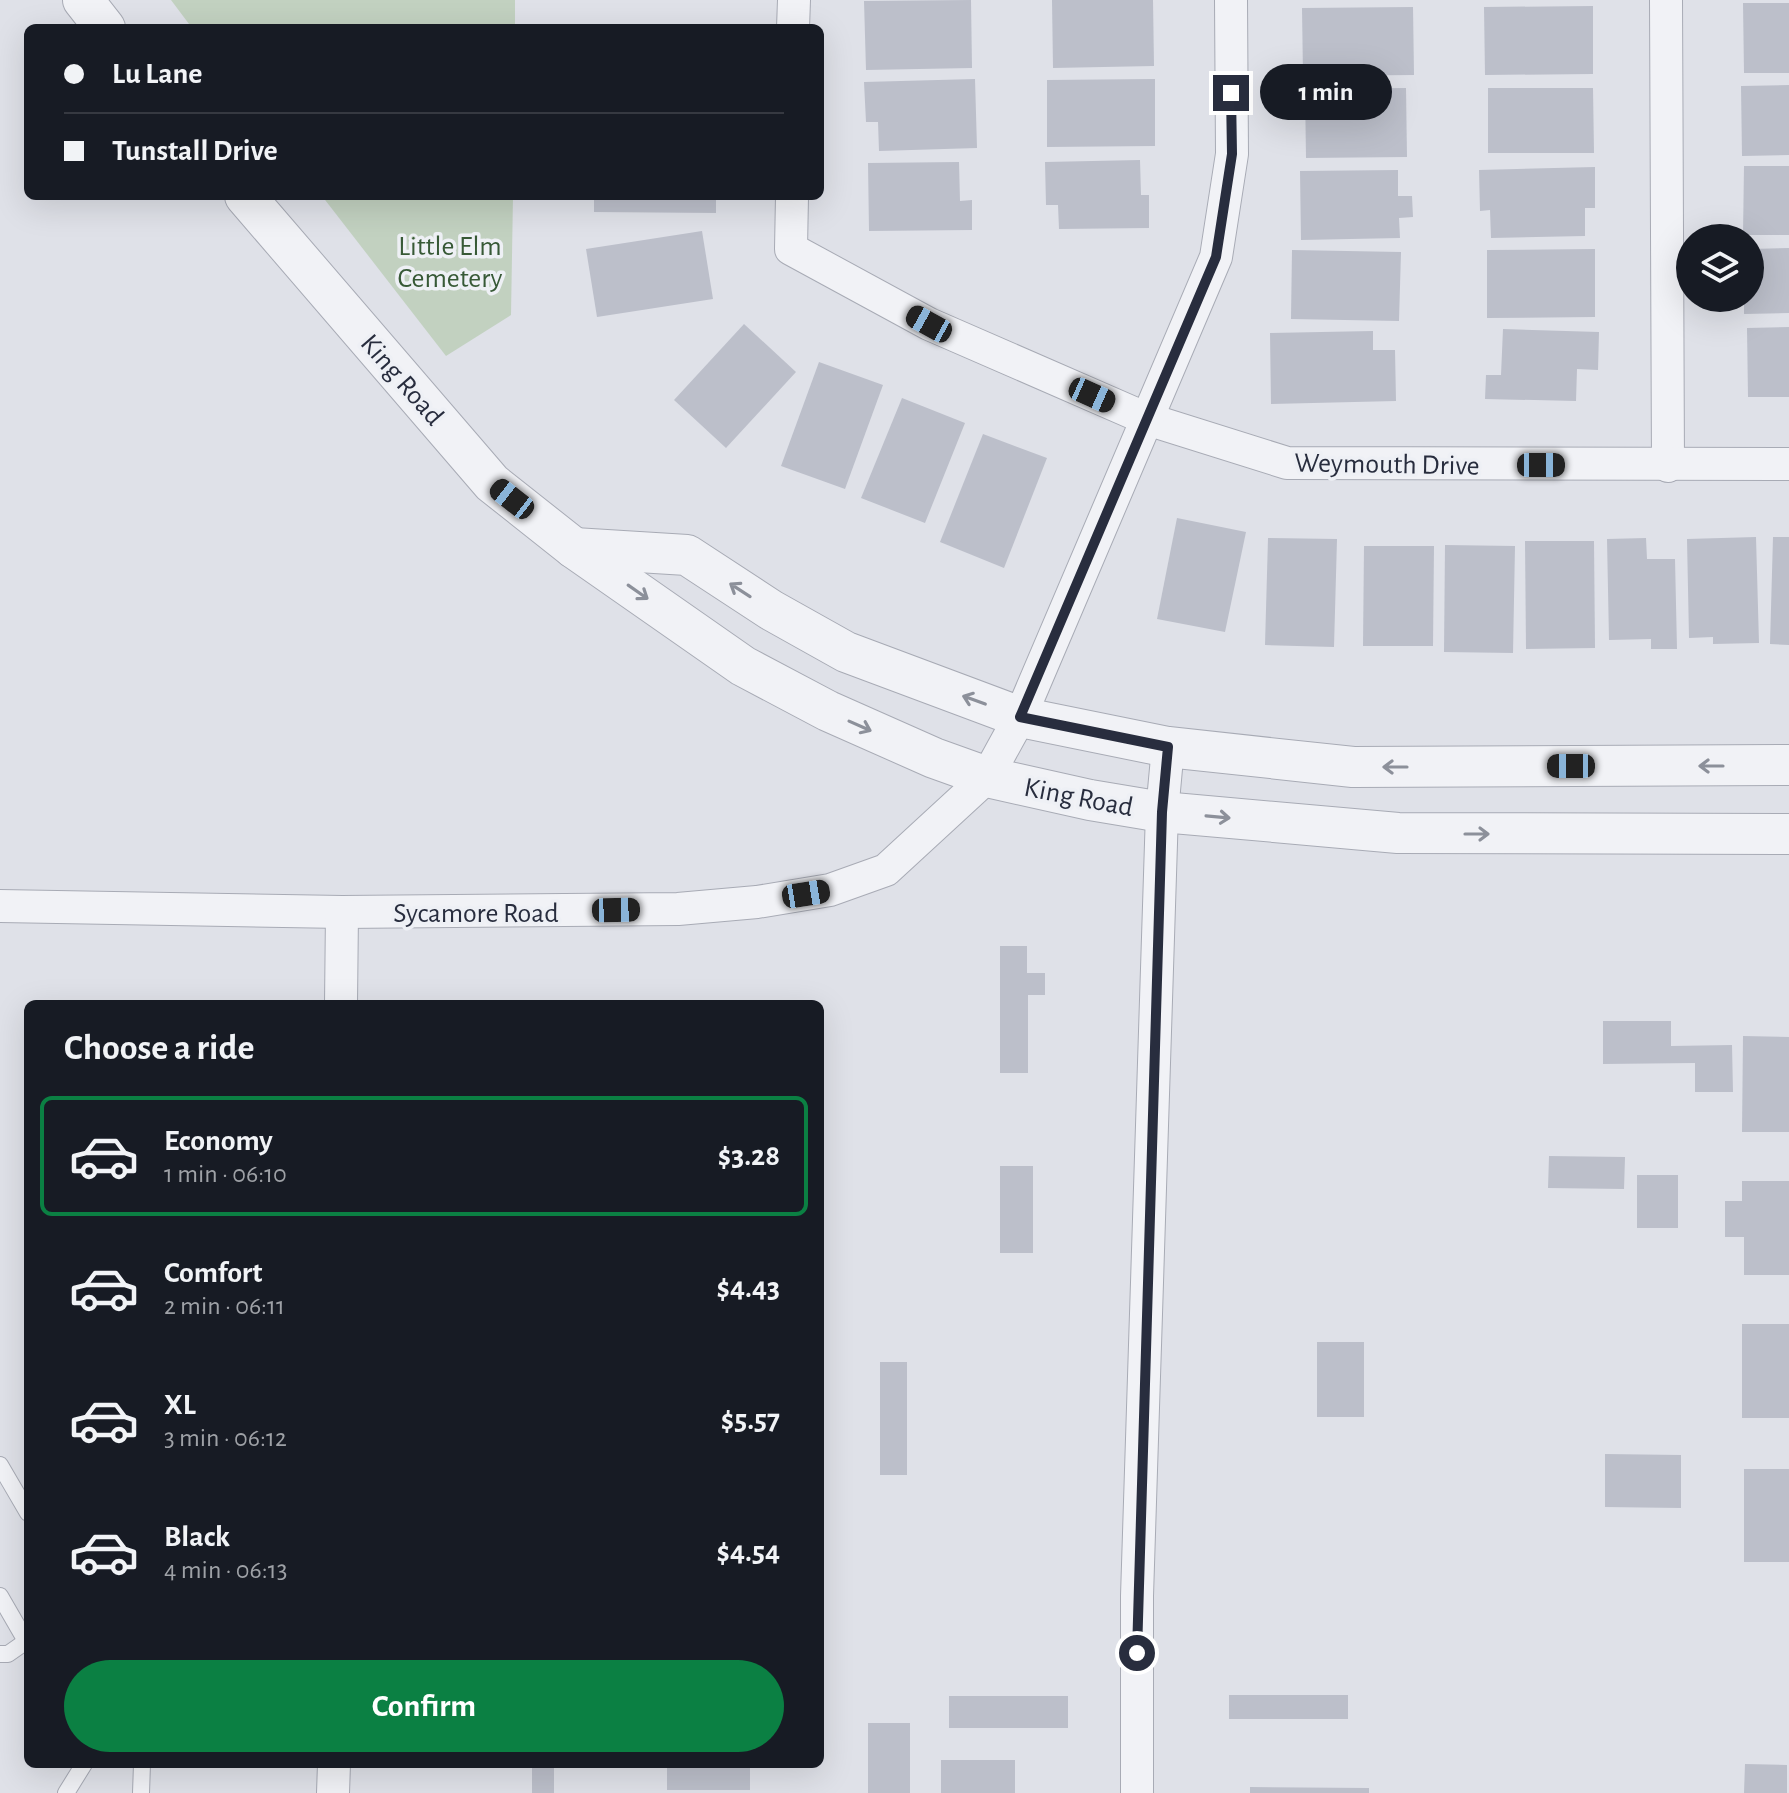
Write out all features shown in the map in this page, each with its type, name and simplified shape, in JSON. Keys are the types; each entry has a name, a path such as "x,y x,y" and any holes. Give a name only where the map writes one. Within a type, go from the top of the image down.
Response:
{"street":[{"path":"83,0 102,24"},
{"path":"793,24 794,0"},
{"name":"Sycamore Road","path":"0,906 342,912 678,909 757,902 830,890 886,870 987,777 1020,717 1216,257 1232,154 1231,0"},
{"path":"1666,0 1668,466"},
{"name":"King Road","path":"248,200 492,483 574,548 743,666 828,711 934,758 987,777 1162,812 1398,833 1789,834"},
{"name":"Weymouth Drive","path":"792,200 791,249 929,324 1147,419 1287,463 1789,464"},
{"path":"574,548 687,555 771,610 846,652 1020,717 1168,747 1353,767 1789,765"},
{"path":"1137,1793 1137,1596 1162,812 1168,747"},
{"path":"341,1000 342,912"},
{"path":"333,1793 334,1768"}],"lane":[{"path":"0,1465 24,1506"},
{"path":"0,1596 24,1635"},
{"path":"0,1654 8,1654 24,1642"},
{"path":"66,1793 82,1768"},
{"path":"141,1793 142,1768"}],"green space":[{"path":"171,0 515,0 515,24 189,24"},
{"name":"Little Elm Cemetery","path":"325,200 513,200 511,315 446,356"}],"building":[{"path":"971,0 972,68 866,70 864,1"},
{"path":"1052,0 1153,0 1154,66 1053,68"},
{"path":"1743,3 1789,3 1789,73 1744,73"},
{"path":"1593,6 1593,74 1485,75 1484,7"},
{"path":"1413,7 1414,75 1303,76 1302,8"},
{"path":"975,79 977,148 879,151 878,122 866,122 864,82"},
{"path":"1155,79 1155,146 1047,147 1047,80"},
{"path":"1789,85 1789,155 1742,156 1741,86"},
{"path":"1406,88 1407,157 1306,158 1305,89"},
{"path":"1488,88 1593,88 1594,153 1488,153"},
{"path":"1140,160 1141,195 1149,195 1149,228 1059,229 1058,205 1046,205 1045,162"},
{"path":"959,162 960,201 972,200 972,230 869,231 868,163"},
{"path":"1744,166 1789,166 1789,235 1764,235 1764,224 1743,224"},
{"path":"1595,167 1595,208 1585,208 1585,236 1491,238 1490,210 1480,211 1479,170"},
{"path":"1398,170 1398,196 1412,196 1413,217 1399,218 1400,238 1301,240 1300,171"},
{"path":"594,200 716,200 716,213 594,212"},
{"path":"702,231 713,299 597,317 586,249"},
{"path":"1789,248 1789,313 1744,314 1764,312 1764,249"},
{"path":"1595,249 1595,317 1487,318 1487,250"},
{"path":"1292,250 1401,252 1399,321 1291,319"},
{"path":"744,324 796,372 726,448 674,400"},
{"path":"1789,327 1789,397 1748,397 1747,328"},
{"path":"1503,329 1599,332 1598,370 1577,369 1576,401 1485,399 1486,375 1501,375"},
{"path":"1373,331 1373,350 1395,350 1396,401 1271,404 1270,333"},
{"path":"819,362 883,385 845,489 781,466"},
{"path":"902,398 965,423 925,523 861,498"},
{"path":"983,434 1047,458 1004,568 940,542"},
{"path":"1177,518 1246,532 1225,632 1157,619"},
{"path":"1756,537 1759,643 1713,644 1713,637 1689,638 1687,539"},
{"path":"1773,537 1789,537 1789,645 1770,644"},
{"path":"1268,538 1337,539 1334,647 1265,645"},
{"path":"1646,538 1647,559 1675,559 1677,649 1651,649 1651,639 1609,640 1607,539"},
{"path":"1525,541 1594,541 1595,648 1526,649"},
{"path":"1445,545 1515,546 1513,653 1444,652"},
{"path":"1364,546 1434,546 1433,646 1363,646"},
{"path":"1000,946 1027,946 1027,973 1045,973 1045,995 1028,995 1028,1073 1000,1073"},
{"path":"1603,1021 1671,1021 1671,1046 1732,1045 1733,1092 1695,1092 1695,1063 1603,1064"},
{"path":"1743,1036 1789,1037 1789,1132 1742,1132"},
{"path":"1549,1156 1625,1157 1624,1189 1548,1188"},
{"path":"1000,1166 1033,1166 1033,1253 1000,1253"},
{"path":"1637,1175 1678,1175 1678,1228 1637,1228"},
{"path":"1742,1181 1789,1181 1789,1275 1744,1275 1744,1237 1725,1237 1725,1201 1742,1201"},
{"path":"1742,1324 1789,1324 1789,1418 1742,1418"},
{"path":"1317,1342 1364,1342 1364,1417 1317,1417"},
{"path":"880,1362 907,1362 907,1475 880,1475"},
{"path":"1605,1454 1681,1455 1681,1508 1605,1507"},
{"path":"1744,1469 1789,1469 1789,1562 1744,1562"},
{"path":"1229,1695 1348,1695 1348,1719 1229,1719"},
{"path":"949,1696 1068,1696 1068,1728 949,1728"},
{"path":"868,1723 910,1723 910,1793 868,1793"},
{"path":"941,1760 1015,1760 1015,1793 941,1793"},
{"path":"1745,1764 1787,1765 1787,1793 1744,1793"},
{"path":"532,1768 554,1768 554,1793 532,1793"},
{"path":"667,1768 750,1768 750,1790 667,1790"},
{"path":"1250,1787 1369,1788 1369,1793 1250,1793"}],"route":[{"path":"1137,1653 1162,812 1168,747 1020,717 1216,257 1232,154 1231,93"}]}
